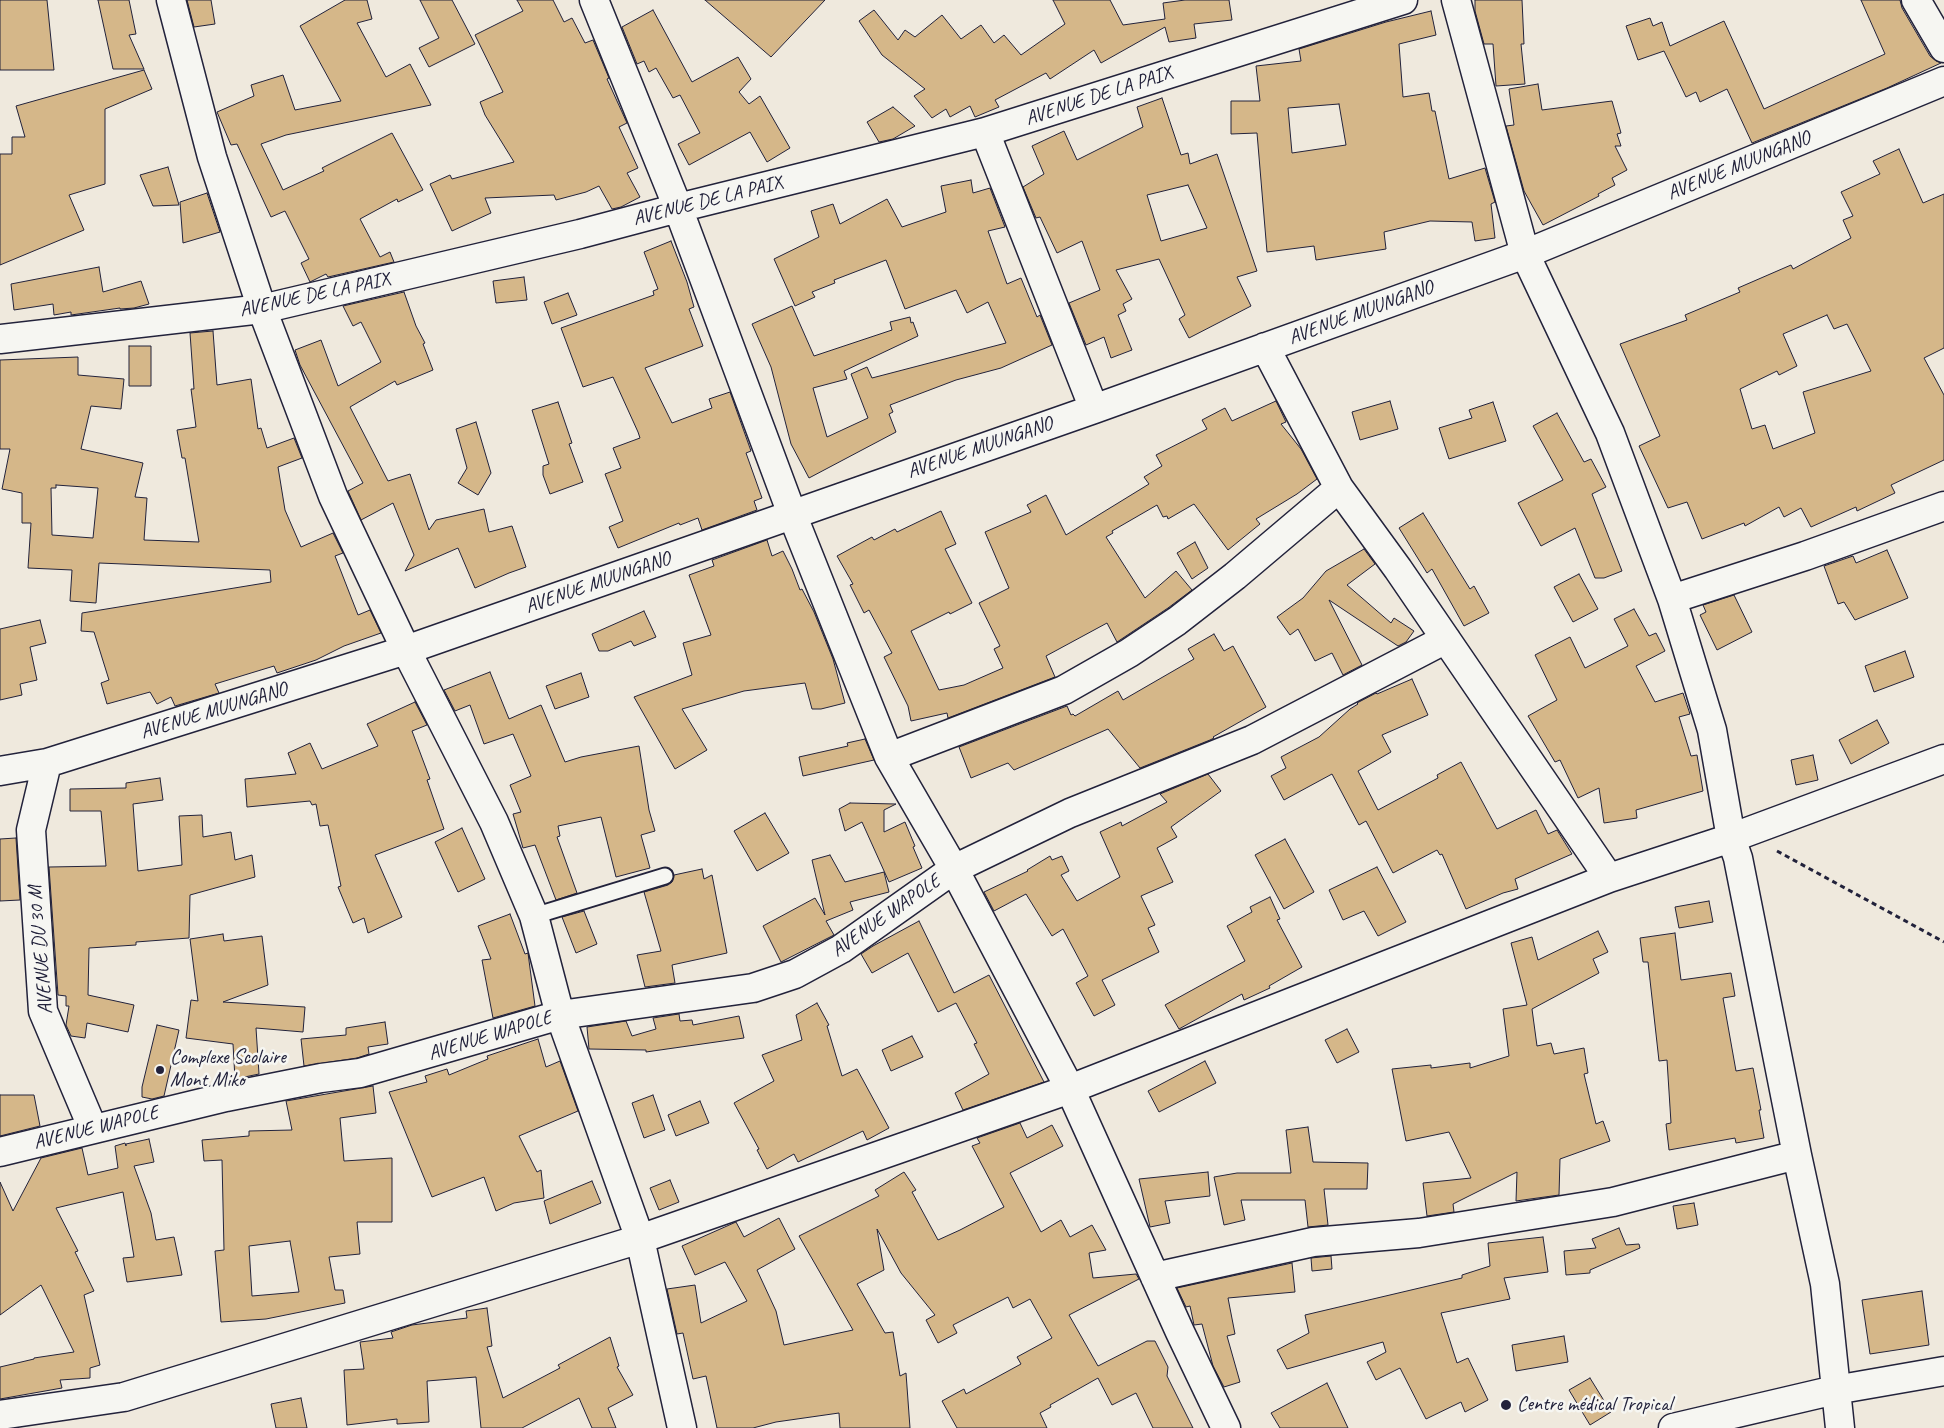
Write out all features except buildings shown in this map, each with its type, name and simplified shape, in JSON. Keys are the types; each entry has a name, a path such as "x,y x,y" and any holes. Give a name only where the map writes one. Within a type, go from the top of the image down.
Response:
{"street":[{"path":"171,0 212,157 262,309 332,496 406,650 494,822 534,916 560,1015 640,1239 682,1428"},
{"path":"594,0 678,208 792,514 889,757 954,869 1070,1089 1226,1428"},
{"name":"AVENUE DE LA PAIX","path":"0,339 262,309 580,234 985,132 1403,0"},
{"path":"1456,0 1525,254 1610,433 1672,599 1712,730 1731,838 1738,858 1797,1155 1825,1284 1840,1428"},
{"path":"1916,0 1944,48"},
{"name":"AVENUE MUUNGANO","path":"0,771 47,763 406,650 1264,348 1525,254 1944,81"},
{"path":"985,132 1094,408"},
{"path":"1264,348 1339,488 1446,639 1609,878"},
{"path":"889,757 1064,690 1129,653 1178,621 1235,576 1339,488"},
{"path":"1672,599 1806,556 1944,506"},
{"name":"AVENUE WAPOLE","path":"0,1152 226,1097 321,1078 360,1073 560,1015 753,988 796,974 841,949 954,869 1070,813 1252,740 1446,639"},
{"path":"0,1415 124,1397 640,1239 1070,1089 1609,878 1731,838 1944,759"},
{"name":"AVENUE DU 30 M","path":"47,763 31,830 42,1011 93,1129"},
{"path":"1155,1276 1313,1242 1419,1233 1614,1202 1797,1155"},
{"path":"1673,1428 1835,1390 1944,1371"}],"lane":[{"path":"534,916 665,876"}],"path":[{"path":"1776,850 1944,942"}],"place":[{"name":"Complexe Scolaire Mont Miko","path":"160,1070"},
{"name":"Centre médical Tropical","path":"1506,1405"}]}
